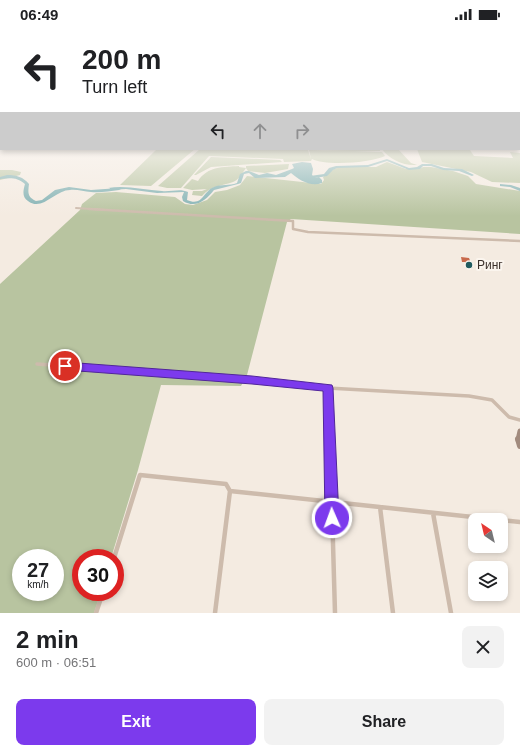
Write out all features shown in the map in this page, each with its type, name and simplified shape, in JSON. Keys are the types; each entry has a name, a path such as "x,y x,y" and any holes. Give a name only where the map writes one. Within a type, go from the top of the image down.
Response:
{"street":[{"path":"76,208 293,221 293,229 308,232 520,241"},
{"path":"37,364 252,380 328,388 469,396 492,400 509,417 520,420"},
{"path":"328,388 335,613"},
{"path":"520,432 518,441 520,446"},
{"path":"117,549 140,475 226,484 230,491 215,613"},
{"path":"230,491 520,522"},
{"path":"380,508 393,613"},
{"path":"432,513 451,613"},
{"path":"96,613 100,601"}],"green space":[{"path":"144,161 180,161 151,186 120,185"},
{"path":"186,161 204,161 181,188 167,188 158,186"},
{"path":"207,161 282,162 211,167 194,175"},
{"path":"321,161 363,161 348,163"},
{"path":"398,161 409,161 417,165 412,165"},
{"path":"520,161 520,183 492,182 471,172 422,162"},
{"path":"387,162 406,169 431,167 453,171 468,176 476,184 520,191 520,234 291,219 287,222 247,375 241,386 161,385 138,470 114,549 72,549 72,601 98,601 94,613 0,613 0,284 80,210 82,204 96,193 116,192 175,197 185,204 193,205 207,200 215,192 227,190 240,185 247,176 321,184 324,180 323,177 334,169 340,167 376,167"},
{"path":"289,164 288,169 265,173 248,171 246,166"},
{"path":"239,166 246,168 235,181 213,188 202,196 192,195 193,191 202,191 207,189 192,190 183,188 192,179 198,181 206,172 216,168"},
{"path":"0,170 21,172 20,175 0,180"}],"water":[{"path":"302,162 311,163 313,169 312,175 315,178 319,177 322,180 322,183 309,183 301,180 291,173 285,177 255,178 249,173 244,174 241,183 214,190 208,197 196,204 183,201 182,197 184,192 157,193 126,189 109,190 110,188 108,188 128,187 165,191 182,190 188,192 187,200 192,202 200,200 210,189 214,187 237,183 240,174 246,171 259,175 267,173 276,175 294,168 292,164"}],"building":[{"name":"Ринг","path":"461,257 469,258 473,268 467,268 465,262 462,262"}],"waterway":[{"path":"307,176 309,178 325,175 331,169 336,167 368,166 383,161"},
{"path":"390,161 409,169 418,168 422,165 432,165 443,169 460,170 472,175"},
{"path":"0,178 15,177 24,181 27,184 27,198 35,203 44,201 57,191 69,188 91,191 119,189"},
{"path":"502,185 511,186 520,190"}],"place":[{"name":"Ринг","path":"469,265"}],"route":[{"path":"65,366 252,380 328,388 332,518"}]}
